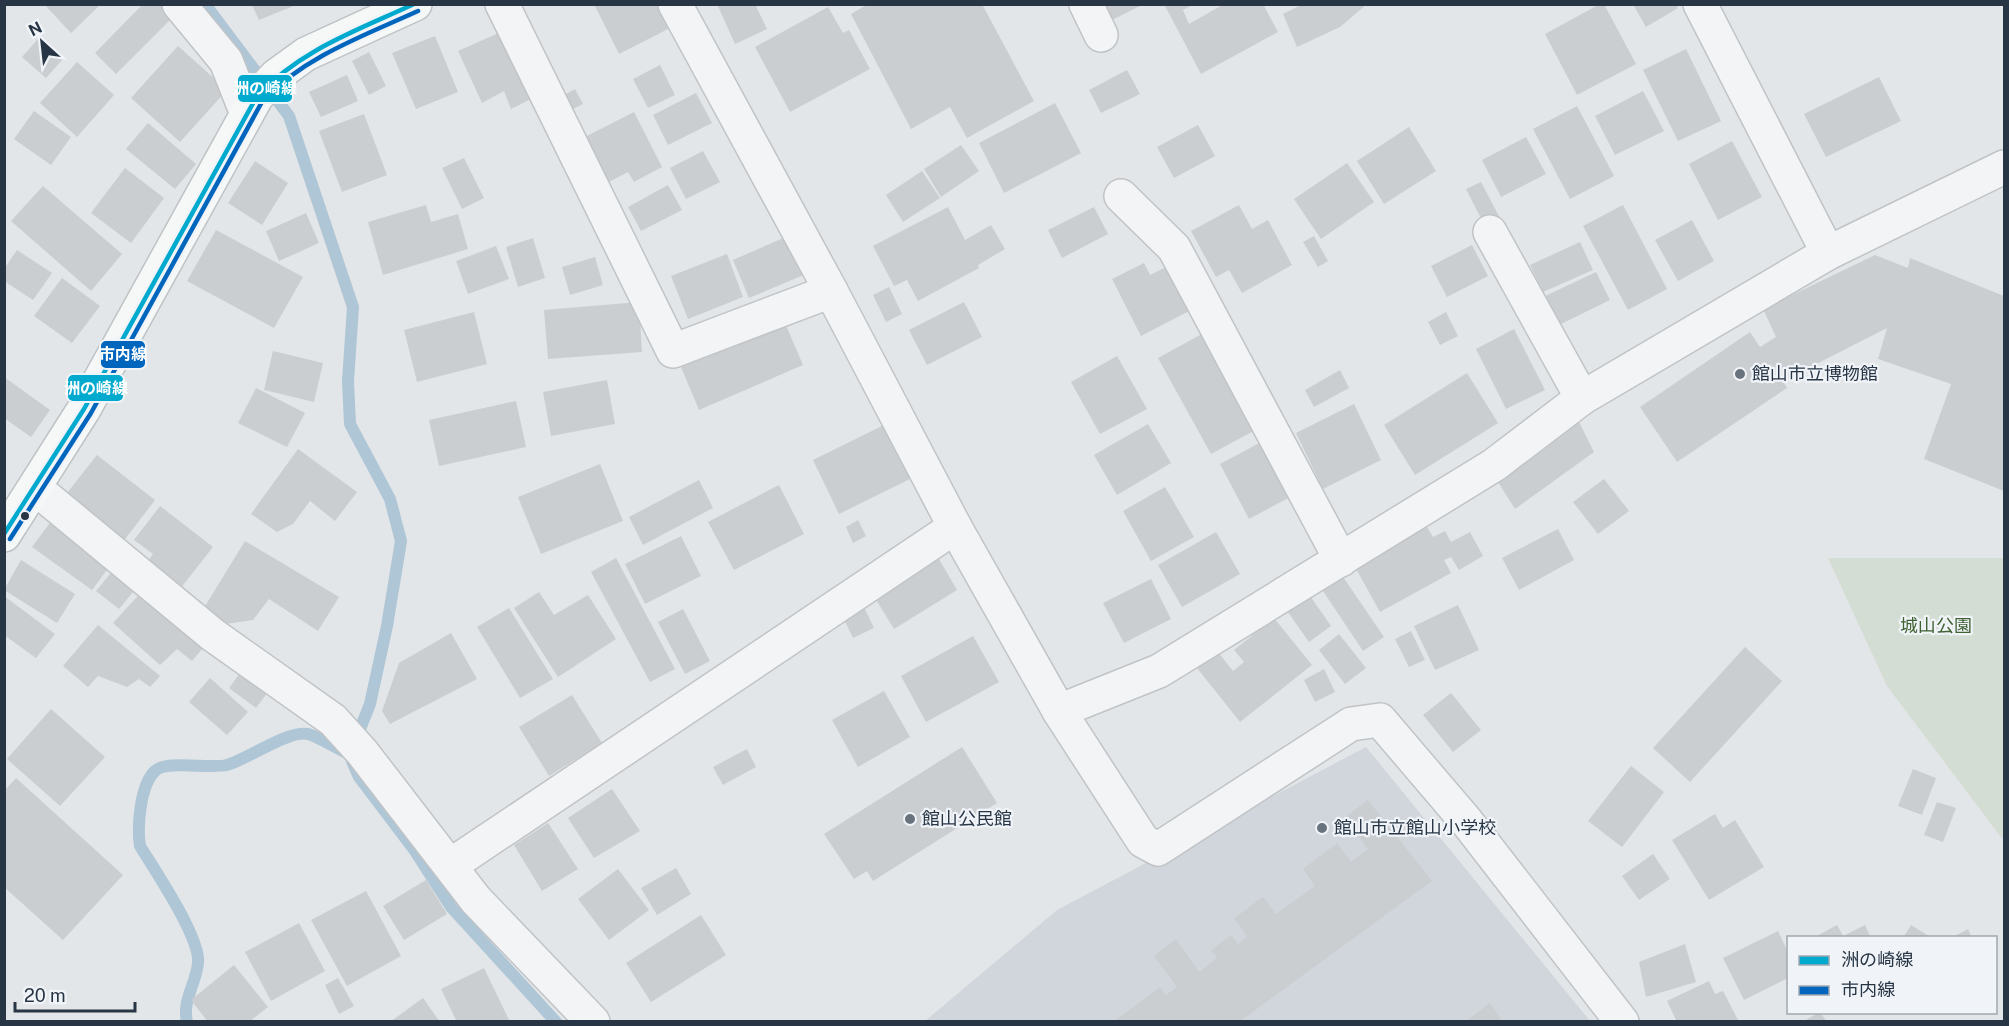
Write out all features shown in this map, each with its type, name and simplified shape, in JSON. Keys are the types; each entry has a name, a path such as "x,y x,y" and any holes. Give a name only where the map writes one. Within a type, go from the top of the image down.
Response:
{"main road":[{"path":"4,535 84,409 261,95 306,54 415,4"}],"street":[{"path":"179,4 226,61 261,95"},
{"path":"502,4 674,351 831,291"},
{"path":"675,4 831,291 955,526 1059,711 1143,841 1158,849 1351,724 1380,720 1467,822 1622,1022"},
{"path":"1086,4 1101,35"},
{"path":"1700,4 1828,253"},
{"path":"1059,711 1159,671 1494,465 1582,398 1828,253 2004,167"},
{"path":"1121,196 1174,248 1341,560"},
{"path":"1490,232 1582,398"},
{"path":"35,488 213,635 333,720 362,752 476,900 593,1022"},
{"path":"451,865 955,526"}],"shaded area":[{"name":"館山市立館山小学校","path":"1366,747 1590,1021 924,1022 1057,910"}],"green space":[{"name":"城山公園","path":"1828,558 2004,558 2004,841 1887,686"}],"building":[{"path":"44,4 101,4 71,33"},
{"path":"143,4 161,4 173,17 116,74 95,53"},
{"path":"594,4 661,4 672,27 619,54"},
{"path":"717,4 755,4 767,29 735,44"},
{"path":"868,4 982,4 1034,101 967,138 950,107 911,129 851,14"},
{"path":"1087,4 1144,4 1098,27"},
{"path":"1164,4 1194,4 1183,10 1189,24 1224,4 1263,4 1278,32 1201,74"},
{"path":"1303,4 1367,4 1340,27 1297,47 1283,14"},
{"path":"1600,4 1604,4 1636,64 1577,95 1545,34"},
{"path":"1633,4 1675,4 1678,8 1646,27"},
{"path":"252,5 296,5 259,20"},
{"path":"828,7 843,33 849,30 870,69 790,112 755,47"},
{"path":"503,31 533,98 511,109 504,91 482,103 458,51"},
{"path":"435,36 458,92 416,109 392,53"},
{"path":"39,38 63,59 46,78 22,57"},
{"path":"178,46 227,90 180,142 131,98"},
{"path":"1686,49 1721,121 1678,141 1643,70"},
{"path":"369,52 386,86 369,95 352,61"},
{"path":"77,62 114,95 77,137 40,103"},
{"path":"660,65 675,95 648,108 633,79"},
{"path":"1127,70 1140,94 1101,113 1089,90"},
{"path":"347,75 358,101 321,117 309,92"},
{"path":"1879,77 1901,121 1826,157 1804,114"},
{"path":"575,89 583,104 563,114 555,100"},
{"path":"1643,91 1664,131 1615,155 1595,116"},
{"path":"696,93 712,123 668,145 653,115"},
{"path":"1055,103 1081,153 1004,193 979,143"},
{"path":"1577,106 1614,176 1570,199 1533,129"},
{"path":"34,111 71,137 51,165 14,139"},
{"path":"634,112 662,167 634,182 628,172 607,183 583,138"},
{"path":"364,114 387,175 342,192 319,131"},
{"path":"148,123 196,164 175,189 126,149"},
{"path":"1198,125 1215,156 1174,178 1157,147"},
{"path":"1409,127 1436,171 1384,204 1357,161"},
{"path":"1526,137 1546,174 1501,197 1482,160"},
{"path":"1732,141 1762,197 1718,220 1689,164"},
{"path":"961,145 979,171 941,197 924,169"},
{"path":"703,151 720,182 686,199 670,168"},
{"path":"464,158 484,198 462,209 442,168"},
{"path":"255,161 288,183 262,225 228,203"},
{"path":"1347,163 1374,202 1321,239 1294,199"},
{"path":"125,168 164,198 131,243 91,213"},
{"path":"922,171 940,198 903,222 886,195"},
{"path":"1481,182 1501,220 1486,228 1466,189"},
{"path":"668,185 682,210 641,231 628,207"},
{"path":"43,186 122,254 91,291 11,221"},
{"path":"426,205 431,222 458,214 468,249 383,275 368,222"},
{"path":"1239,205 1252,229 1268,220 1292,265 1242,293 1229,270 1216,277 1191,231"},
{"path":"1623,205 1667,289 1628,310 1583,226"},
{"path":"948,207 965,240 991,225 1005,249 978,265 979,268 918,301 907,280 894,286 873,246"},
{"path":"1094,207 1108,234 1062,258 1048,230"},
{"path":"306,213 319,243 279,261 266,231"},
{"path":"1692,220 1714,261 1678,281 1655,240"},
{"path":"216,230 303,277 274,328 187,281"},
{"path":"790,235 806,274 749,298 733,260"},
{"path":"1314,236 1328,261 1318,267 1303,242"},
{"path":"533,238 545,278 518,287 506,247"},
{"path":"1580,242 1593,270 1543,292 1530,265"},
{"path":"1472,245 1488,276 1447,297 1431,266"},
{"path":"496,246 509,279 468,294 456,261"},
{"path":"17,250 52,273 33,300 4,281 4,269"},
{"path":"727,254 743,297 688,319 671,276"},
{"name":"館山市立博物館","path":"1875,255 1908,268 1910,258 2004,296 2004,491 1924,459 1951,384 1878,359 1887,328 1783,381 1787,388 1677,462 1640,407 1750,332 1760,347 1776,337 1763,309"},
{"path":"595,257 603,285 570,295 562,267"},
{"path":"1176,262 1199,306 1141,336 1112,279 1144,263 1150,275"},
{"path":"1596,272 1610,300 1557,326 1543,297"},
{"path":"62,278 100,306 72,343 34,316"},
{"path":"889,287 902,314 886,322 873,295"},
{"path":"639,302 642,352 548,359 544,310"},
{"path":"964,302 982,337 927,365 909,330"},
{"path":"474,312 487,364 417,382 404,330"},
{"path":"1446,312 1458,336 1440,345 1428,322"},
{"path":"785,323 803,365 699,410 681,367"},
{"path":"1514,329 1545,390 1506,409 1476,349"},
{"path":"1209,330 1261,427 1211,454 1158,358"},
{"path":"273,351 323,363 314,402 264,390"},
{"path":"1117,356 1147,409 1100,434 1071,382"},
{"path":"1340,370 1349,388 1314,407 1305,390"},
{"path":"1467,373 1498,423 1415,475 1384,425"},
{"path":"4,377 50,410 31,437 4,418"},
{"path":"607,380 615,424 551,436 543,392"},
{"path":"256,388 305,413 287,447 238,423"},
{"path":"516,401 526,447 439,466 429,420"},
{"path":"1354,404 1381,460 1323,489 1296,433"},
{"path":"1577,418 1594,452 1515,509 1491,471"},
{"path":"888,423 914,477 839,514 813,460"},
{"path":"1148,424 1171,463 1117,495 1094,455"},
{"path":"1265,440 1294,495 1249,519 1220,464"},
{"path":"298,449 357,492 335,521 310,501 293,524 277,532 251,514"},
{"path":"97,455 155,500 119,547 60,502"},
{"path":"600,464 623,521 541,554 518,497"},
{"path":"1604,479 1629,511 1598,534 1573,502"},
{"path":"699,480 713,508 643,545 629,517"},
{"path":"779,485 804,534 734,570 708,522"},
{"path":"1165,487 1194,537 1151,561 1123,511"},
{"path":"160,506 213,547 180,589 146,563 153,554 134,540"},
{"path":"55,516 115,559 92,590 32,547"},
{"path":"1422,519 1433,537 1445,531 1451,542 1470,532 1483,556 1459,570 1451,557 1444,560 1451,573 1380,612 1350,558"},
{"path":"858,520 866,536 853,543 846,527"},
{"path":"1558,529 1574,560 1519,590 1502,558"},
{"path":"1216,532 1240,574 1182,607 1158,565"},
{"path":"681,536 701,576 645,604 625,564"},
{"path":"245,541 339,597 318,631 269,599 253,620 212,626 199,616"},
{"path":"936,554 957,590 894,629 872,593"},
{"path":"616,558 675,669 650,682 591,572"},
{"path":"21,560 75,594 57,623 4,590"},
{"path":"119,563 142,581 119,609 96,591"},
{"path":"1337,568 1384,637 1363,651 1317,582"},
{"path":"1151,579 1171,619 1124,643 1103,603"},
{"path":"146,587 208,642 192,661 177,649 160,665 113,623"},
{"path":"1306,590 1331,626 1309,642 1283,605"},
{"path":"539,592 554,615 588,595 616,639 558,677 514,608"},
{"path":"4,596 55,634 36,658 4,635"},
{"path":"861,601 874,628 853,638 840,611"},
{"path":"1458,605 1479,650 1435,670 1414,626"},
{"path":"509,608 553,679 520,698 477,627"},
{"path":"683,609 710,661 685,674 658,622"},
{"path":"1274,618 1312,665 1240,722 1189,658 1210,642 1233,671 1244,662 1234,650"},
{"path":"98,625 160,676 150,687 139,679 127,687 98,676 88,687 63,666"},
{"path":"1411,631 1425,660 1409,667 1395,639"},
{"path":"451,633 477,679 390,724 382,711 399,663"},
{"path":"1339,634 1366,668 1345,684 1319,650"},
{"path":"973,636 999,682 926,722 901,676"},
{"path":"1745,647 1782,681 1690,782 1653,748"},
{"path":"244,668 271,688 256,708 229,688"},
{"path":"1324,669 1335,692 1315,702 1304,680"},
{"path":"210,678 248,712 227,735 189,702"},
{"path":"884,691 910,737 858,767 832,720"},
{"path":"1451,693 1481,730 1453,752 1423,715"},
{"path":"572,695 602,743 549,776 519,727"},
{"path":"51,709 105,757 60,806 7,759"},
{"name":"館山公民館","path":"962,747 997,803 873,881 867,871 854,879 824,834"},
{"path":"747,749 756,767 723,785 713,767"},
{"path":"1631,766 1664,792 1622,847 1588,821"},
{"path":"1913,769 1936,778 1922,815 1898,806"},
{"path":"16,778 123,875 63,940 4,887 4,791"},
{"path":"612,789 640,831 594,858 568,818"},
{"path":"1368,800 1432,881 1239,1022 1113,1022 1160,987 1166,995 1177,987 1154,956 1176,939 1199,972 1217,958 1211,950 1231,935 1238,944 1247,937 1234,918 1263,897 1276,914 1315,886 1303,869 1337,843 1351,862 1368,849 1345,817"},
{"path":"1937,802 1956,808 1943,842 1924,835"},
{"path":"1715,814 1723,828 1735,820 1764,867 1709,900 1672,840"},
{"path":"548,823 578,869 542,891 514,845"},
{"path":"1653,854 1670,879 1639,900 1622,876"},
{"path":"676,868 691,894 657,915 641,888"},
{"path":"618,869 649,910 609,940 578,899"},
{"path":"426,880 447,914 404,940 383,906"},
{"path":"366,891 401,956 347,986 311,920"},
{"path":"701,915 726,955 651,1002 626,963"},
{"path":"299,923 325,971 271,1001 245,952"},
{"path":"1837,925 1843,936 1817,936"},
{"path":"1865,925 1870,936 1843,936"},
{"path":"1911,925 1929,936 1904,936"},
{"path":"1968,929 1971,936 1955,936"},
{"path":"1778,931 1787,950 1787,978 1744,1000 1723,958"},
{"path":"1685,944 1696,982 1646,997 1639,962"},
{"path":"234,965 268,1007 249,1022 208,1022 191,1000"},
{"path":"484,968 510,1022 457,1022 441,989"},
{"path":"338,978 354,1006 339,1014 325,985"},
{"path":"1709,981 1715,994 1723,991 1739,1022 1677,1022 1667,1001"},
{"path":"423,998 440,1022 390,1022"},
{"path":"1490,1003 1503,1022 1465,1022"},
{"path":"1816,1014 1821,1014 1827,1022 1802,1022"}],"waterway":[{"path":"205,4 289,116 353,307 348,381 350,424 390,499 401,541 387,626 370,704 356,739"},
{"path":"187,1022 186,1006 197,971 197,952 185,921 140,846 141,807 150,777 155,771 168,766 227,765 279,740 300,734 311,735 349,754"},
{"path":"352,761 359,777 415,851 451,907 556,1022"}],"transit line":[{"name":"洲の崎線","path":"4,534 84,409 257,96 274,80 311,53 414,4"},
{"name":"市内線","path":"10,539 91,413 263,100 316,59 418,11"}],"place":[{"name":"館山市立博物館","path":"1740,374"},
{"name":"館山公民館","path":"910,819"},
{"name":"館山市立館山小学校","path":"1322,828"}]}
